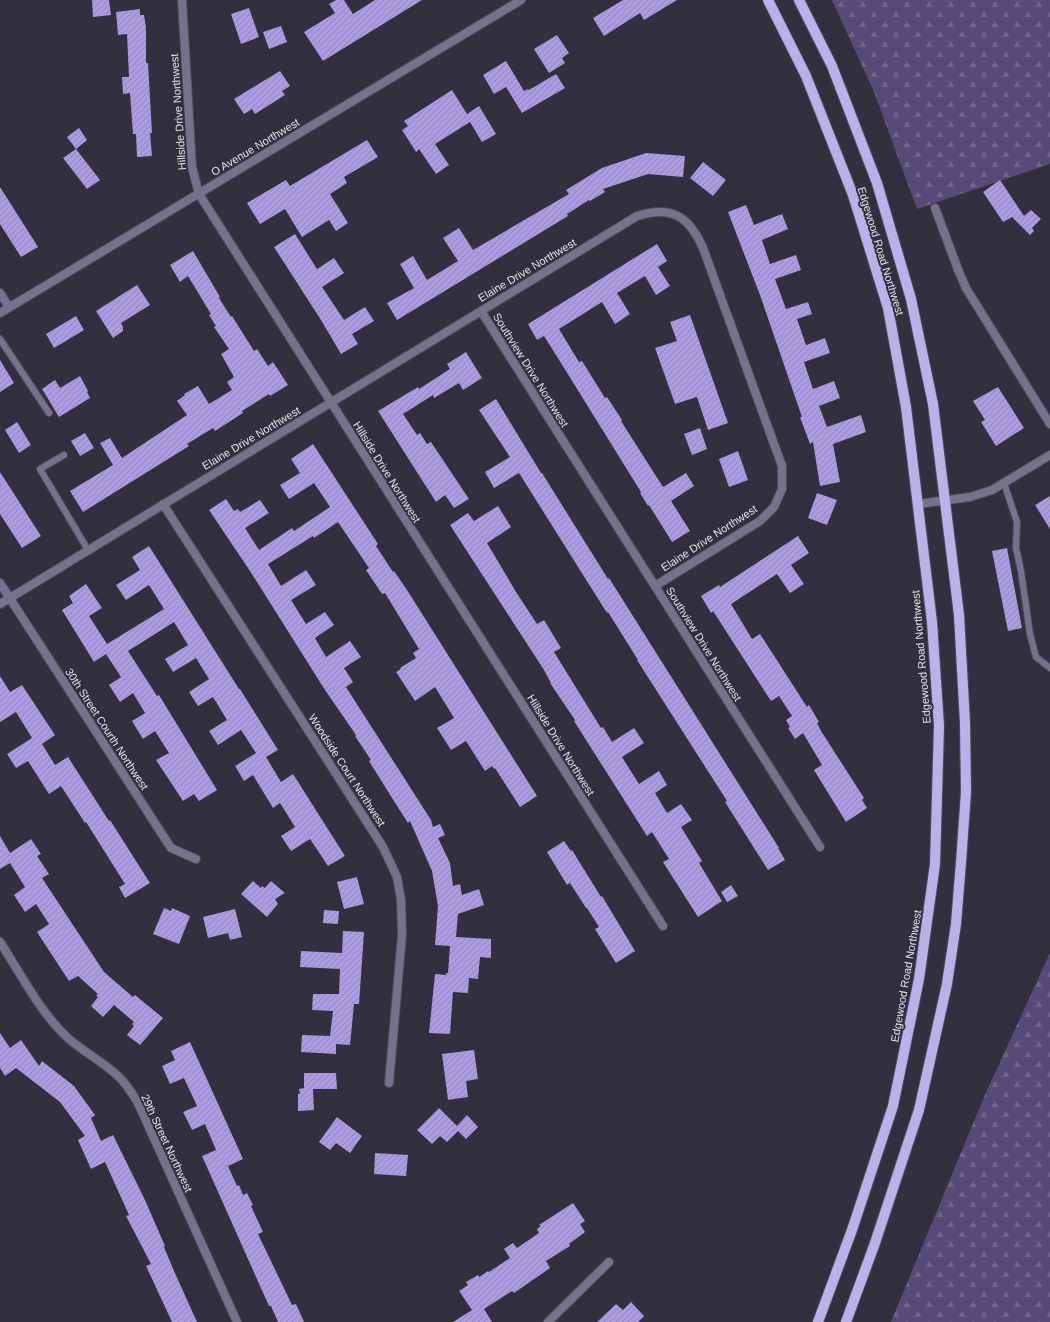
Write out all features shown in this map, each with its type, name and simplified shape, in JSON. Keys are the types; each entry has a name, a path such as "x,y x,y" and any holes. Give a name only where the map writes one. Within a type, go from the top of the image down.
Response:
{"main road":[{"name":"Edgewood Road Northwest","path":"768,0 806,76 853,195 888,308 906,407 918,504 932,622 939,726 935,864 920,979 893,1106 852,1230 818,1322"},
{"name":"Edgewood Road Northwest","path":"799,0 832,66 877,183 911,299 933,404 959,615 966,723 966,792 956,924 947,984 919,1110 875,1243 846,1322"}],"street":[{"name":"Hillside Drive Northwest","path":"182,0 192,167 199,194 330,403 663,926"},
{"name":"O Avenue Northwest","path":"0,313 522,0"},
{"path":"935,208 966,288 1050,424"},
{"name":"Elaine Drive Northwest","path":"0,604 637,216 651,212 667,212 679,216 697,234 782,466 782,489 774,507 760,521 655,586"},
{"path":"0,293 9,307"},
{"name":"Southview Drive Northwest","path":"481,311 820,847"},
{"path":"918,504 970,497 992,490 1050,455"},
{"name":"Woodside Court Northwest","path":"163,504 383,847 397,877 401,900 402,935 389,1082"},
{"name":"30th Street Courth Northwest","path":"0,582 171,848 196,859"},
{"name":"29th Street Northwest","path":"0,942 52,1022 69,1038 118,1075 138,1103 237,1322"},
{"path":"548,1322 610,1262"}],"lane":[{"path":"0,339 49,413"},
{"path":"64,454 40,469 88,550"},
{"path":"1004,483 1017,522 1016,548 1021,571 1030,634 1036,657 1050,668"}],"green space":[{"path":"832,0 1050,0 1050,164 917,209 874,92"},
{"path":"1050,953 1050,1322 891,1322 984,1097"}],"building":[{"path":"92,0 109,0 111,15 93,17"},
{"path":"336,0 344,0 353,14 375,0 422,0 323,61 304,32 335,13 329,4"},
{"path":"623,0 677,0 644,20 640,13 604,36 593,18"},
{"path":"249,8 259,37 241,44 231,14"},
{"path":"140,9 140,15 144,15 146,28 146,63 148,63 152,156 137,157 136,134 133,134 130,93 123,94 122,77 129,77 127,34 118,35 116,12"},
{"path":"281,26 287,42 269,49 263,32"},
{"path":"557,35 569,53 562,58 565,63 549,73 534,49"},
{"path":"506,61 524,91 529,90 556,74 565,88 522,113 506,87 494,94 483,75"},
{"path":"280,71 290,86 282,91 285,95 255,114 252,109 244,114 234,99"},
{"path":"452,90 467,114 479,106 496,134 482,142 470,122 435,144 449,165 436,174 419,149 416,152 402,130 408,126 404,121"},
{"path":"79,128 87,140 76,149 67,137"},
{"path":"367,140 378,157 344,177 347,183 330,194 348,223 336,231 329,220 302,237 285,209 260,224 247,203 286,180 290,186"},
{"path":"76,149 100,180 87,189 63,158"},
{"path":"646,153 685,156 683,177 648,174 603,189 605,192 567,214 568,216 397,320 387,303 414,288 400,264 413,256 427,280 458,261 443,238 459,228 473,250 569,194 566,190 602,168"},
{"path":"703,162 726,180 713,196 690,178"},
{"path":"1000,180 1024,216 1031,210 1041,219 1032,228 1034,231 1030,235 1012,217 1003,222 983,192"},
{"path":"0,187 38,247 21,257 0,224"},
{"path":"746,205 754,225 782,214 788,229 762,240 770,264 796,255 801,270 775,279 786,309 808,302 812,314 797,319 806,345 825,338 830,353 804,362 813,389 834,381 840,398 819,406 827,427 861,415 866,432 833,444 840,482 820,486 813,442 810,444 760,295 728,212"},
{"path":"295,234 317,269 334,258 344,273 322,287 344,320 365,307 374,321 352,334 358,344 341,354 274,247"},
{"path":"657,244 667,261 658,267 670,286 656,295 645,276 617,293 630,314 615,324 602,302 559,329 579,362 582,361 605,398 607,397 663,487 686,473 694,486 671,501 690,531 672,542 649,505 648,506 640,493 641,492 544,336 537,340 528,324"},
{"path":"193,251 220,297 219,298 254,351 257,349 268,366 273,362 288,385 270,396 269,394 242,411 243,413 215,431 213,428 187,444 189,446 83,512 70,491 113,465 100,443 110,438 122,458 187,415 177,401 185,395 184,394 198,386 209,404 232,390 227,382 234,377 221,354 229,349 214,327 216,326 209,315 211,314 188,276 180,282 170,265"},
{"path":"137,285 150,305 121,323 123,331 113,338 96,311"},
{"path":"690,315 728,423 708,430 697,397 675,404 655,348 677,341 670,322"},
{"path":"76,316 84,330 54,348 46,334"},
{"path":"466,352 482,378 463,390 459,383 434,398 433,395 403,414 417,435 420,433 427,444 431,442 469,499 454,508 445,495 436,502 378,411 418,387 419,389 450,369 447,364"},
{"path":"0,360 14,383 0,392"},
{"path":"80,376 90,398 59,417 42,389 55,380 60,388"},
{"path":"998,387 1024,428 996,446 981,422 985,420 973,401"},
{"path":"496,399 541,473 779,848 785,860 768,870 725,802 727,801 519,473 494,488 485,472 510,457 479,410"},
{"path":"17,422 31,445 19,453 5,430"},
{"path":"700,428 707,449 692,455 684,434"},
{"path":"85,433 94,448 80,456 71,441"},
{"path":"313,444 378,544 376,546 407,590 537,796 520,807 495,768 494,769 492,766 485,771 466,741 451,750 437,728 454,718 435,687 415,701 396,672 416,658 413,653 419,649 385,593 382,594 366,570 369,568 338,522 314,538 313,536 268,564 281,586 306,570 316,585 291,600 306,624 325,612 334,625 315,638 326,657 350,641 361,657 344,668 353,682 346,687 431,820 433,827 440,824 445,835 438,838 450,863 453,886 460,884 462,895 479,889 484,905 458,914 456,937 491,939 491,958 480,957 478,979 469,978 468,993 453,992 450,1034 429,1033 435,974 446,975 446,973 448,973 450,946 435,945 438,906 432,871 410,821 408,823 369,761 371,760 355,736 356,735 325,690 250,571 209,510 226,499 234,511 238,509 240,512 260,500 269,513 245,528 259,550 292,528 294,531 330,507 314,483 289,499 280,485 300,473 291,459"},
{"path":"738,451 748,480 729,487 719,459"},
{"path":"0,472 41,536 22,548 0,514"},
{"path":"817,493 837,500 827,525 808,518"},
{"path":"1050,496 1050,529 1035,505"},
{"path":"498,506 511,527 487,543 516,592 537,624 544,620 561,648 554,652 601,728 603,727 612,742 634,728 644,743 622,757 639,784 659,771 667,785 655,793 667,813 681,804 692,820 681,827 702,861 699,863 722,901 698,917 663,862 669,859 652,832 647,836 574,721 575,720 550,683 544,670 450,525 468,513 474,521"},
{"path":"798,536 809,553 791,565 804,584 790,593 777,574 731,604 752,639 760,634 807,707 809,705 819,722 817,723 821,731 864,798 862,800 867,808 846,822 814,770 822,765 803,733 795,739 788,728 790,727 786,720 792,716 779,696 771,701 713,611 711,613 701,596 719,585 720,587"},
{"path":"149,546 278,750 266,757 281,782 293,774 345,856 328,866 310,839 291,851 281,836 295,827 280,803 273,808 253,775 244,781 235,766 256,753 241,730 218,745 209,731 227,720 213,697 198,706 189,692 209,679 196,658 173,672 165,659 188,645 174,622 128,651 157,696 159,695 217,790 199,801 194,794 183,801 156,760 169,753 155,731 143,739 132,721 145,713 133,693 120,702 109,685 121,677 106,654 94,662 62,610 73,603 69,596 86,584 102,608 89,616 107,644 164,609 149,585 126,600 116,585 140,570 132,557"},
{"path":"1007,548 1022,628 1008,631 992,551"},
{"path":"0,676 10,692 22,685 55,735 42,744 55,765 68,757 150,883 125,898 119,887 125,884 86,822 85,823 61,786 49,794 28,761 16,768 7,754 32,738 16,712 0,722"},
{"path":"0,836 10,853 31,839 41,854 37,856 49,874 42,878 104,972 133,997 135,995 163,1018 140,1045 127,1035 134,1026 132,1024 134,1022 114,1005 103,1017 91,1006 98,997 96,995 98,994 78,976 69,981 37,932 49,924 36,904 25,912 14,895 25,887 10,863 0,869"},
{"path":"564,841 571,851 572,850 601,897 602,896 635,951 616,963 595,929 599,927 570,883 567,885 547,852"},
{"path":"357,877 364,904 344,909 337,882"},
{"path":"253,881 261,888 262,886 265,888 271,881 285,893 275,899 278,904 267,917 241,894"},
{"path":"731,885 738,896 727,902 721,892"},
{"path":"164,908 171,911 172,908 190,916 179,944 153,934"},
{"path":"235,909 242,937 230,940 228,933 208,938 203,917"},
{"path":"324,910 339,911 338,924 323,923"},
{"path":"343,931 364,932 359,1004 354,1004 350,1045 336,1044 336,1054 301,1052 302,1035 330,1036 333,1011 312,1010 313,994 339,994 340,969 300,967 301,951 342,953"},
{"path":"0,1033 10,1048 21,1040 39,1066 42,1061 74,1086 95,1115 91,1118 101,1141 113,1135 145,1200 197,1322 172,1322 146,1266 151,1264 126,1216 129,1215 105,1162 91,1169 78,1140 85,1136 60,1102 16,1068 5,1076 0,1068"},
{"path":"190,1042 243,1159 228,1166 237,1186 239,1185 243,1195 247,1193 253,1205 251,1206 263,1232 258,1234 292,1305 296,1304 304,1322 278,1322 271,1306 269,1306 202,1156 216,1150 205,1124 192,1130 183,1112 197,1106 184,1078 170,1084 162,1066 175,1060 171,1051"},
{"path":"474,1050 478,1079 466,1081 468,1097 448,1100 442,1054"},
{"path":"304,1073 336,1073 337,1089 313,1089 314,1110 298,1111 298,1094 300,1094 299,1089 304,1088"},
{"path":"439,1108 457,1126 467,1115 478,1127 466,1139 458,1131 447,1142 440,1136 432,1144 417,1130"},
{"path":"337,1117 362,1136 350,1153 336,1143 330,1150 319,1142"},
{"path":"375,1153 408,1155 406,1176 374,1174"},
{"path":"573,1203 585,1221 580,1224 585,1232 569,1244 570,1246 546,1261 550,1268 514,1293 512,1291 484,1309 492,1322 453,1322 472,1310 459,1291 468,1285 466,1282 478,1275 479,1277 488,1271 489,1272 510,1258 504,1249 513,1243 517,1248 539,1233 537,1229 541,1226 539,1225"},
{"path":"631,1302 644,1316 638,1322 597,1322 616,1304 623,1310"}]}
